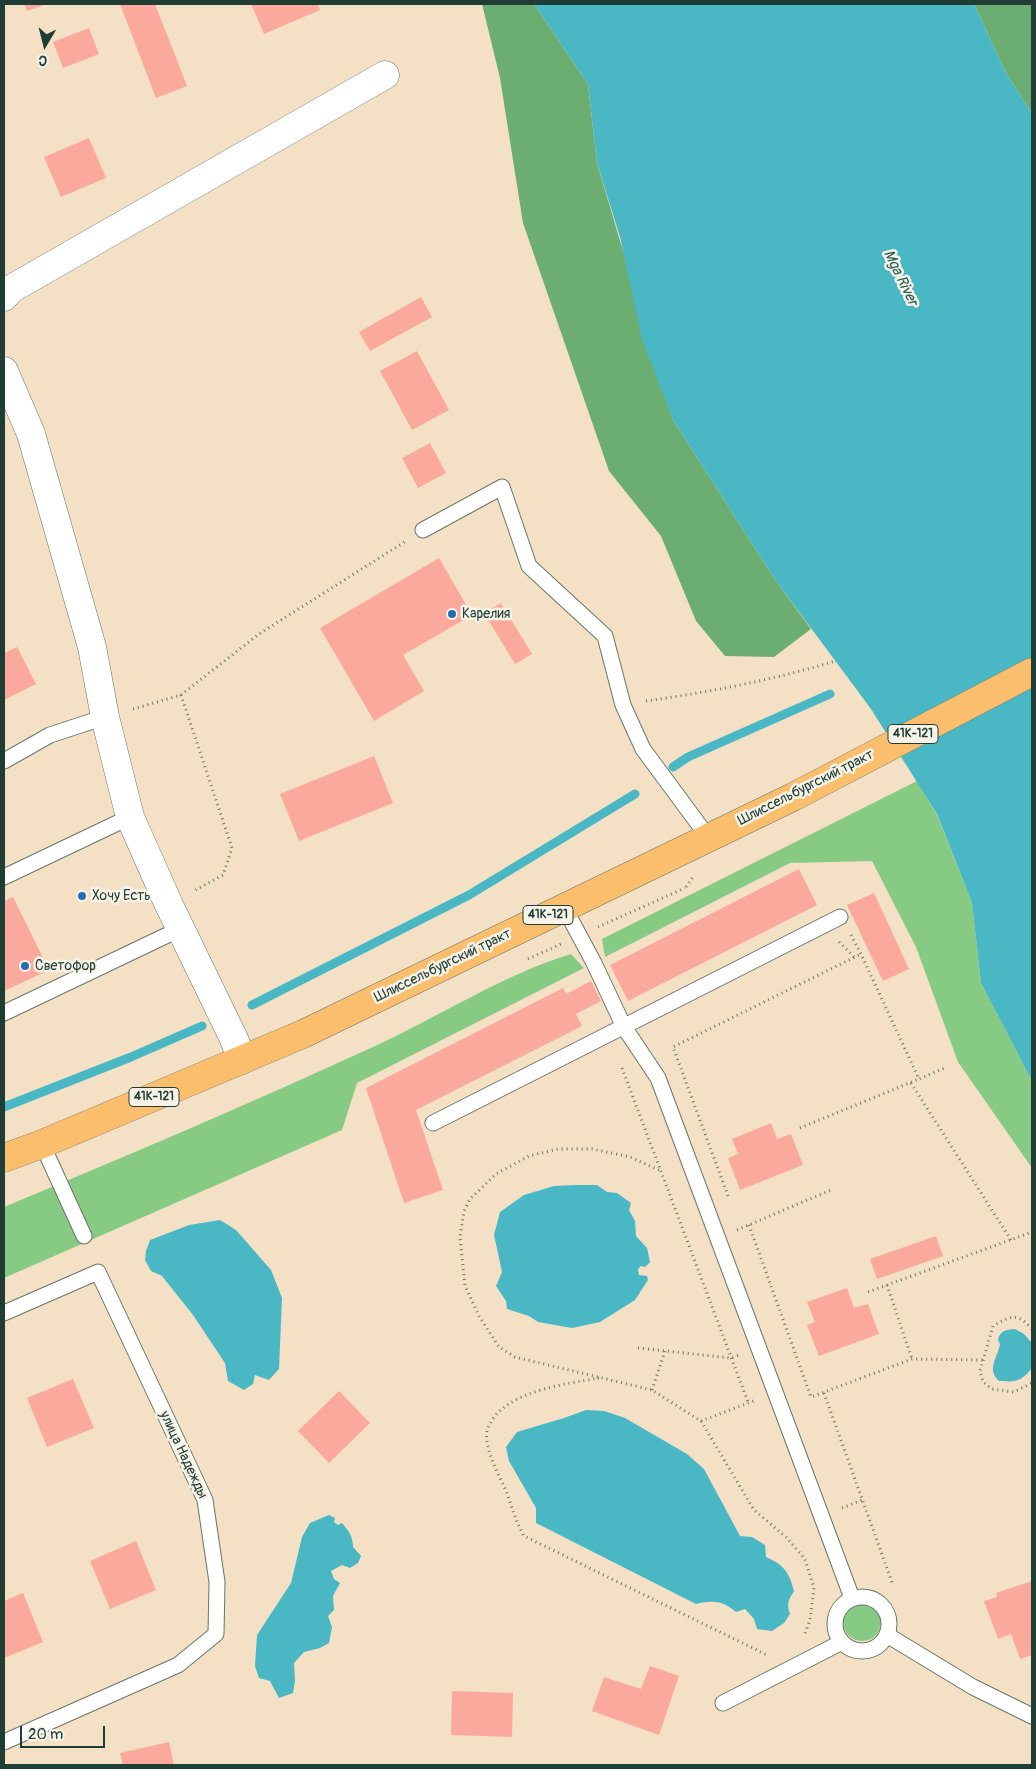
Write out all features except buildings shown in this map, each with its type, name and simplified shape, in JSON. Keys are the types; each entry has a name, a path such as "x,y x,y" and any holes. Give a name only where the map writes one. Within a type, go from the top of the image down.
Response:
{"main road":[{"name":"Шлиссельбургский тракт","path":"4,1158 42,1144 312,1030 793,797 1032,672"}],"street":[{"path":"4,297 11,289 385,75"},
{"path":"4,371 31,434 92,647 106,717 130,817 168,905 234,1039 242,1060"}],"lane":[{"path":"423,530 502,487 529,566 605,636 623,705 643,749 708,837"},
{"path":"4,761 50,736 106,717"},
{"path":"4,877 130,817"},
{"path":"564,908 594,963 624,1027 658,1078 852,1598"},
{"path":"433,1123 840,917"},
{"path":"4,1013 180,929"},
{"path":"42,1144 84,1236"},
{"name":"улица Надежды","path":"4,1313 98,1272 205,1500 217,1582 216,1634 178,1665 4,1742"},
{"path":"863,1596 873,1599 882,1605 888,1614 887,1635 880,1644 871,1649 861,1651 850,1648 842,1642 836,1633 834,1622 837,1612 843,1604 852,1598 863,1596"},
{"path":"887,1635 973,1687 1032,1716"},
{"path":"723,1703 842,1642"}],"path":[{"path":"106,717 181,695 260,634 423,530"},
{"path":"623,705 682,696 793,674 835,661"},
{"path":"168,905 223,875 232,848 181,695"},
{"path":"840,917 861,954 919,1079"},
{"path":"730,1201 673,1047 861,954"},
{"path":"800,1128 948,1067"},
{"path":"622,1068 748,1402"},
{"path":"911,1082 1010,1240"},
{"path":"660,1170 630,1157 592,1148 558,1149 529,1156 496,1174 470,1199 464,1211 460,1237 465,1286 479,1316 499,1347 516,1357 652,1390 701,1421 754,1510 786,1537 805,1560 814,1588 810,1620 802,1641"},
{"path":"718,1239 831,1190"},
{"path":"737,1220 740,1229"},
{"path":"749,1225 811,1397 912,1359 983,1360"},
{"path":"868,1292 1032,1232"},
{"path":"887,1285 912,1359"},
{"path":"1032,1329 1025,1320 1019,1317 1010,1317 993,1326 980,1371 983,1382 992,1389 1014,1392 1032,1383"},
{"path":"638,1348 731,1358 758,1346"},
{"path":"652,1390 665,1351"},
{"path":"599,1378 552,1387 517,1398 499,1412 488,1429 488,1447 510,1500 515,1521 524,1536 765,1656 772,1654"},
{"path":"824,1392 893,1585"},
{"path":"701,1421 776,1393"}],"green space":[{"path":"482,4 534,4 588,84 597,163 673,420 776,581 811,629 774,657 725,656 696,621 661,536 609,471 523,223 500,78"},
{"path":"974,4 1030,4 1032,7 1032,114 1006,73"},
{"path":"917,781 937,815 972,903 981,983 1032,1081 1032,1168 958,1062 916,947 872,861 790,863 605,957 602,939"},
{"path":"571,954 584,968 357,1083 342,1130 4,1278 4,1207 143,1149 373,1047 520,973"},
{"path":"862,1603 875,1609 881,1622 875,1635 862,1641 849,1635 843,1622 849,1609"}],"water":[{"name":"Mga River","path":"534,4 974,4 1006,73 1032,114 1032,1081 981,983 972,903 937,814 871,709 776,581 673,420 642,339 620,237 597,163 588,84"},
{"path":"597,1185 607,1192 617,1193 631,1203 629,1210 635,1221 636,1236 647,1248 650,1262 645,1267 641,1266 638,1269 639,1275 647,1276 648,1280 635,1300 600,1322 572,1328 538,1322 529,1316 507,1309 506,1301 496,1286 502,1272 494,1235 500,1212 524,1195 554,1186"},
{"path":"220,1220 236,1230 271,1270 282,1298 279,1369 269,1380 255,1375 253,1384 244,1390 228,1381 225,1363 193,1315 162,1276 151,1271 145,1260 150,1240 189,1225"},
{"path":"1015,1329 1024,1334 1032,1343 1032,1368 1021,1379 999,1381 993,1372 1000,1344 998,1340 1000,1334 1004,1331"},
{"path":"586,1410 604,1411 625,1418 687,1454 704,1469 740,1536 752,1537 765,1545 766,1557 781,1566 788,1574 794,1591 788,1607 790,1614 784,1623 772,1631 757,1629 754,1619 745,1609 736,1612 718,1602 696,1604 536,1523 536,1508 509,1461 506,1447 517,1432"},
{"path":"329,1515 335,1518 334,1522 338,1525 342,1523 347,1529 353,1547 361,1556 358,1563 350,1568 342,1565 331,1571 334,1579 340,1583 333,1596 334,1610 328,1616 332,1627 329,1643 320,1648 304,1652 294,1663 295,1681 293,1693 279,1698 270,1681 259,1678 255,1666 257,1635 291,1583 302,1537 310,1523"}],"waterway":[{"path":"673,767 688,757 830,694"},
{"path":"252,1005 469,895 635,794"},
{"path":"4,1107 131,1057 202,1026"}],"place":[{"name":"Карелия","path":"452,614"},
{"name":"Хочу Есть","path":"82,896"},
{"name":"Светофор","path":"25,966"}]}
